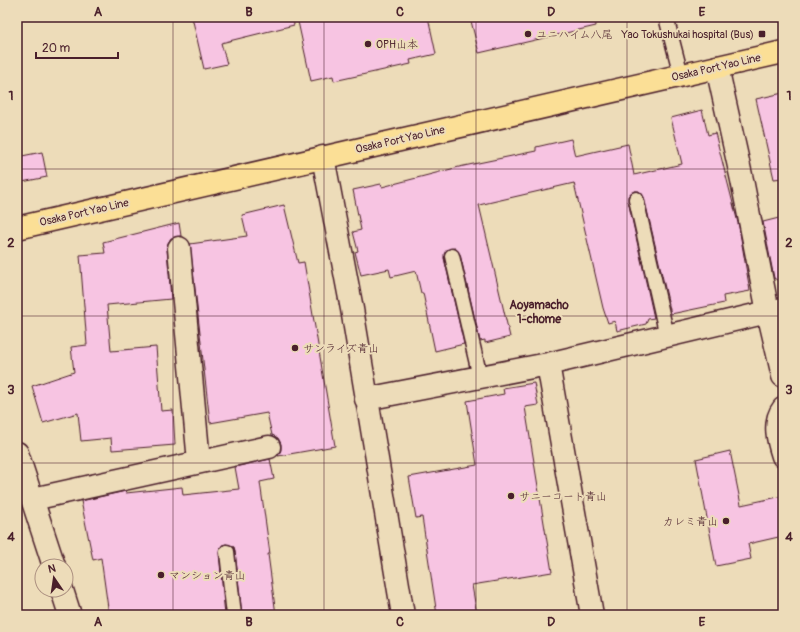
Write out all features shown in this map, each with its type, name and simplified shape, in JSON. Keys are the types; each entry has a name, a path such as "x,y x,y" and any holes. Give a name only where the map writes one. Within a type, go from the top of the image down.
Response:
{"main road":[{"name":"Osaka Port Yao Line","path":"17,228 783,52"}],"street":[{"path":"717,67 742,180 775,310 783,376"},
{"path":"323,157 352,309 403,615"},
{"path":"179,248 199,462"},
{"path":"366,399 548,364 775,310"},
{"path":"548,364 592,615"},
{"path":"783,409 777,425 778,438 783,456"},
{"path":"33,499 269,446"},
{"path":"17,453 51,558"},
{"path":"65,598 70,615"}],"lane":[{"path":"666,17 681,75"},
{"path":"636,200 667,336"},
{"path":"452,256 480,377"},
{"path":"228,552 234,615"}],"building":[{"path":"192,17 293,17 294,25 221,43 227,64 204,69"},
{"name":"OPH山本","path":"297,17 428,17 436,54 410,60 411,64 334,81 333,76 311,81"},
{"name":"ユニハイム八尾","path":"470,17 595,17 596,26 479,53"},
{"path":"783,93 783,178 774,179 756,99"},
{"path":"702,110 708,135 715,133 739,227 750,291 723,296 724,303 671,314 644,197 639,191 634,191 628,196 628,201 654,318 648,319 646,324 617,331 615,321 608,323 603,308 574,183 479,205 510,337 485,343 485,340 480,341 460,254 455,248 447,250 444,258 464,344 435,351 423,293 421,293 416,271 391,277 389,269 361,275 355,252 358,251 353,232 361,230 353,190 381,184 382,187 459,167 536,151 536,147 571,139 575,156 628,144 634,175 682,164 671,118"},
{"path":"42,152 47,177 17,183 17,157"},
{"path":"284,205 298,263 304,262 335,446 278,456 281,450 281,444 278,438 272,435 267,413 210,423 190,244 247,236 242,215"},
{"path":"783,217 783,284 774,278 763,222"},
{"path":"179,223 181,236 171,238 167,249 171,299 107,305 111,351 156,347 161,411 173,410 175,445 112,450 111,438 81,441 78,413 43,423 32,386 74,372 71,347 87,345 80,255 105,253 103,242"},
{"path":"534,383 538,405 525,407 552,572 472,585 477,615 437,615 422,517 416,518 409,477 477,465 467,401 504,394 503,388"},
{"path":"730,451 741,505 783,496 783,536 748,544 751,559 716,566 696,459"},
{"path":"270,459 274,479 260,482 270,554 268,554 276,615 242,615 235,551 234,547 226,544 222,545 219,553 225,615 109,615 101,558 93,560 81,501 126,491 126,493 182,487 183,495 239,489 235,467"}],"place":[{"name":"ユニハイム八尾","path":"528,34"},
{"name":"Yao Tokushukai hospital (Bus)","path":"762,34"},
{"name":"OPH山本","path":"368,44"},
{"name":"サンライズ青山","path":"295,348"},
{"name":"サニーコート青山","path":"511,496"},
{"name":"カレミ青山","path":"726,521"},
{"name":"マンション青山","path":"161,575"}],"district":[{"name":"Aoyamacho 1-chome","path":"539,312"}]}
